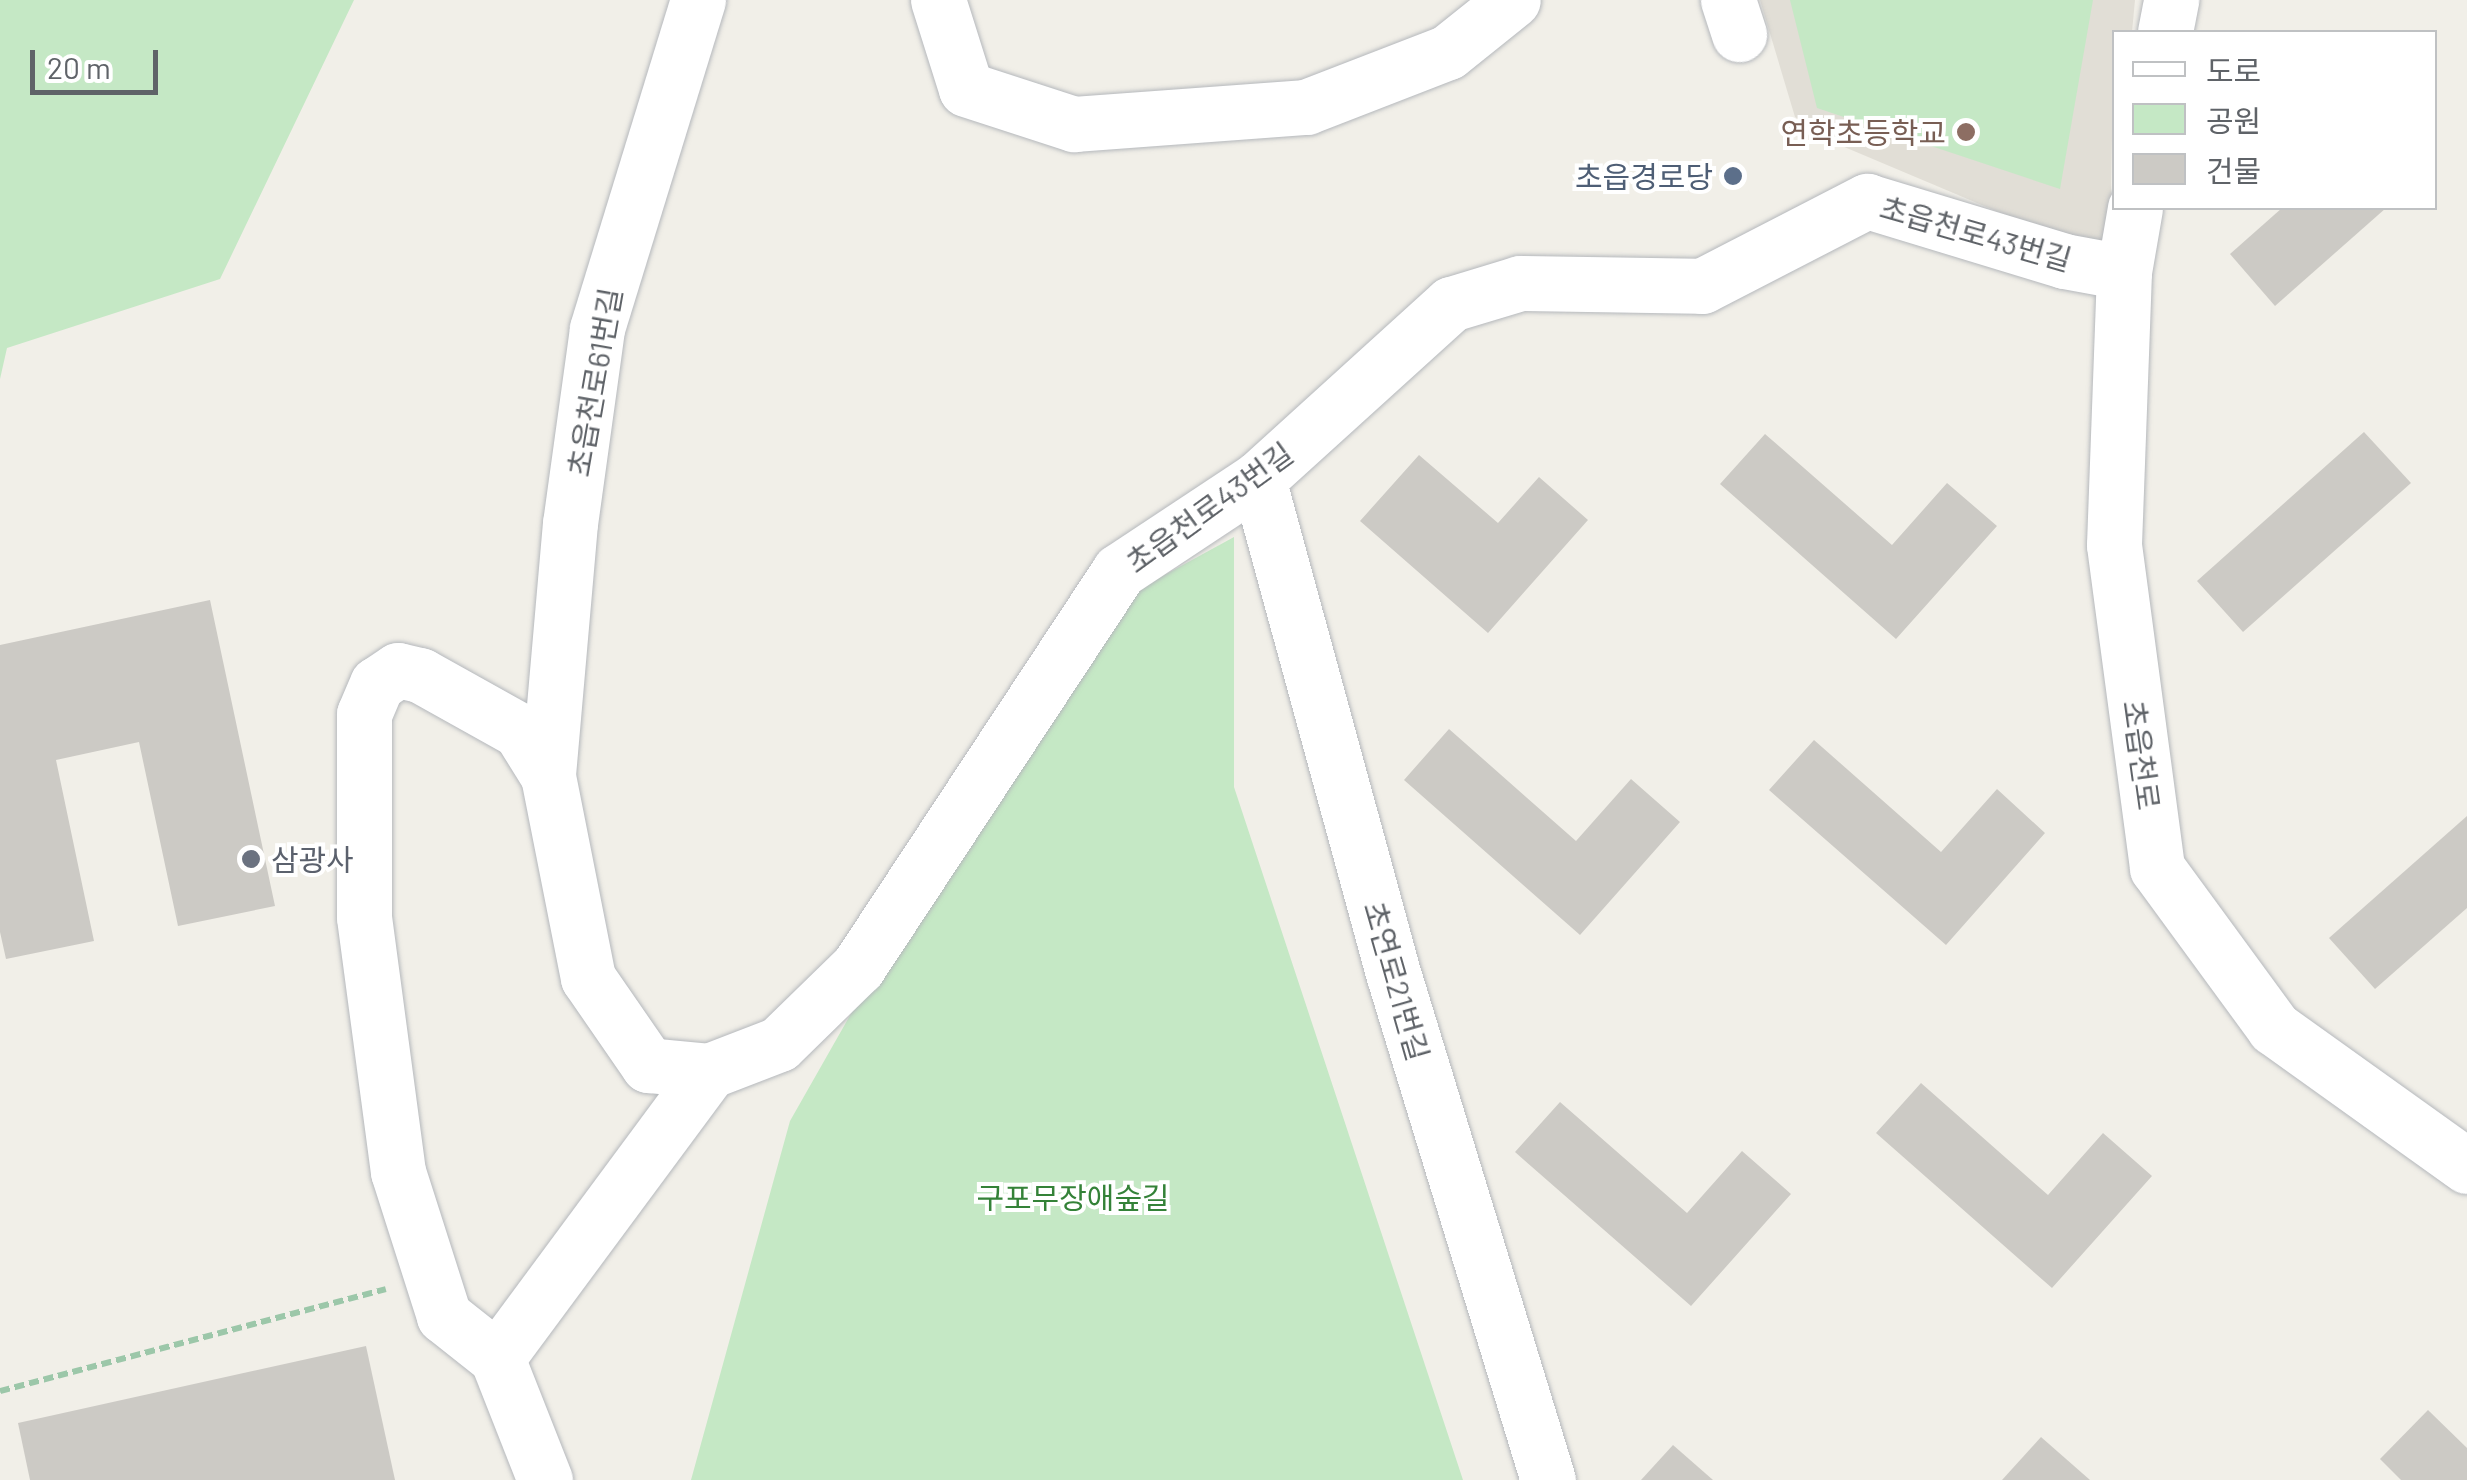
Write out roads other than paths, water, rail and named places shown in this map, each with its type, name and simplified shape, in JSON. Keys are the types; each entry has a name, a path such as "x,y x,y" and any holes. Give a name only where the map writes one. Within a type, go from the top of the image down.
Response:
{"street":[{"name":"초읍천로61번길","path":"548,776 570,523 597,329 698,0"},
{"path":"938,0 966,89 1074,124 1306,107 1448,52 1513,0"},
{"path":"2166,30 2171,0"},
{"name":"초읍천로43번길","path":"548,776 588,978 648,1065 709,1071 779,1044 858,968 1118,571 1258,479 1451,304 1520,283 1702,286 1867,201 2064,262 2124,272"},
{"name":"초읍천로","path":"2135,210 2124,272 2114,544 2157,868 2274,1028 2467,1166"},
{"name":"초연로21번길","path":"1258,479 1393,973 1548,1480"},
{"path":"545,1480 497,1358 444,1316 398,1172 364,916 364,714 376,684 398,670 420,675 520,731 548,776"},
{"path":"497,1358 709,1071"}],"place":[{"name":"연학초등학교","path":"1966,132"},
{"name":"초읍경로당","path":"1733,176"},
{"name":"삼광사","path":"251,859"}],"park label":[{"name":"구포무장애숲길","path":"1073,1197"}]}
